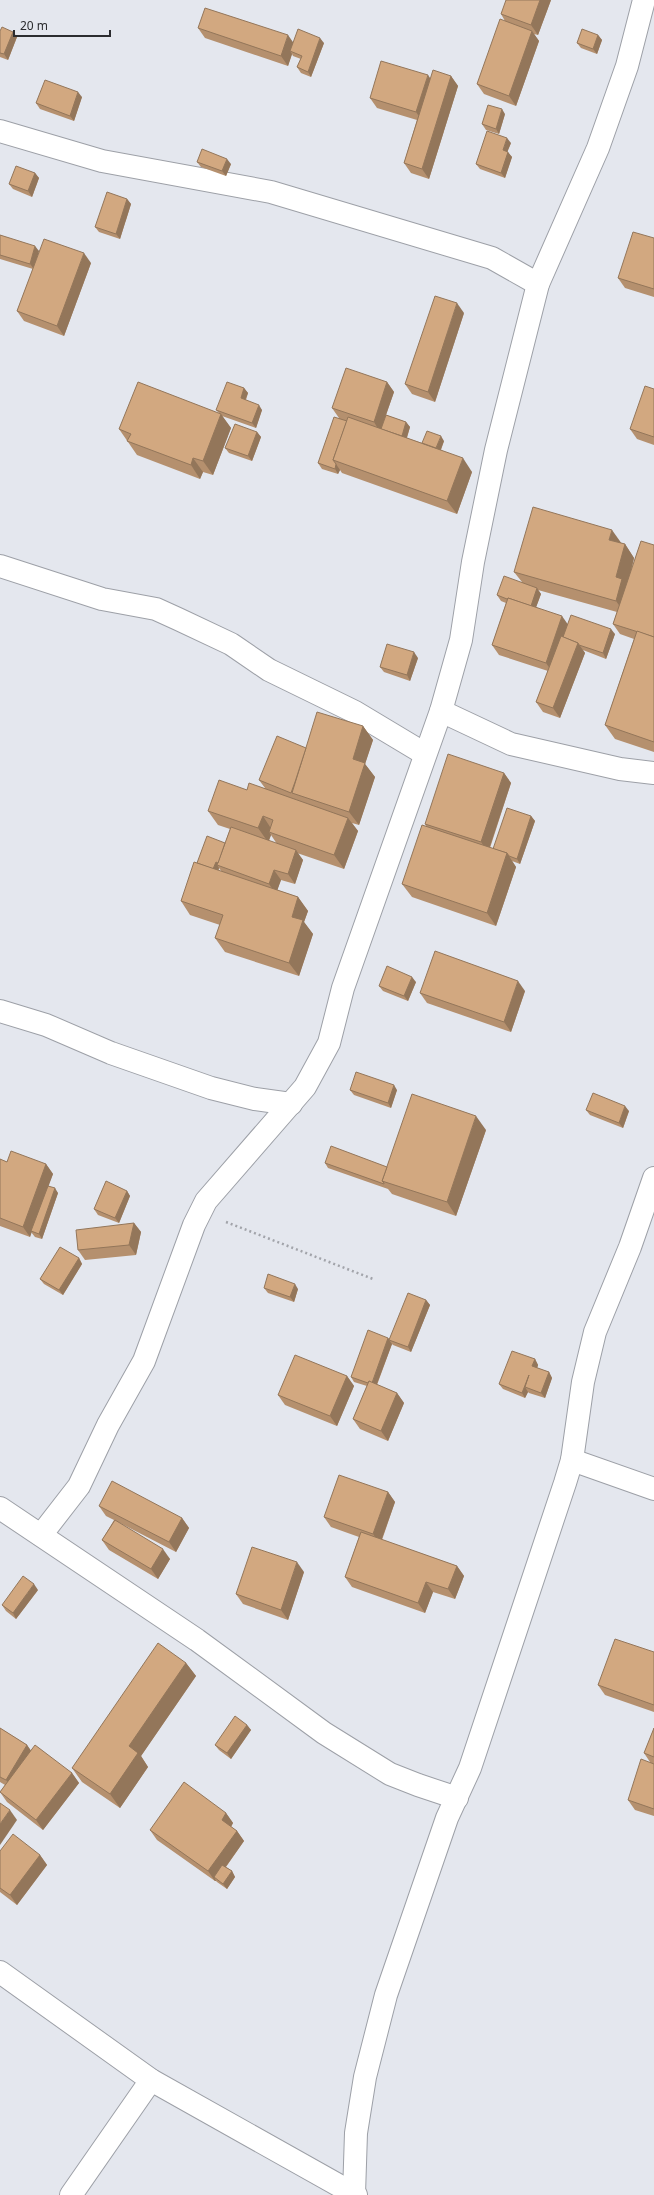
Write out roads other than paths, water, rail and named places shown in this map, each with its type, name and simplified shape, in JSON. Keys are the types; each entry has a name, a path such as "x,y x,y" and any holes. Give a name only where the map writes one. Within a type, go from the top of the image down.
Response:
{"street":[{"path":"41,1535 79,1486 108,1425 144,1361 194,1225 206,1201 305,1087 329,1043 343,988 441,711 461,640 473,562 496,450 538,284 598,148 627,66 644,0"},
{"path":"0,130 102,161 270,192 492,258 538,284"},
{"path":"0,566 95,597 156,609 230,644 269,670 354,712 425,754"},
{"path":"441,711 511,744 620,769 654,773"},
{"path":"0,1011 46,1026 111,1053 211,1088 255,1099 290,1104"},
{"path":"0,1972 151,2080 355,2194 356,2133 367,2070 386,1995 447,1818 470,1768 572,1460 583,1382 595,1332 630,1247 654,1178"},
{"path":"572,1460 654,1489"},
{"path":"0,1508 197,1640 331,1738 390,1774 418,1786 457,1798"},
{"path":"71,2195 151,2080"}]}
